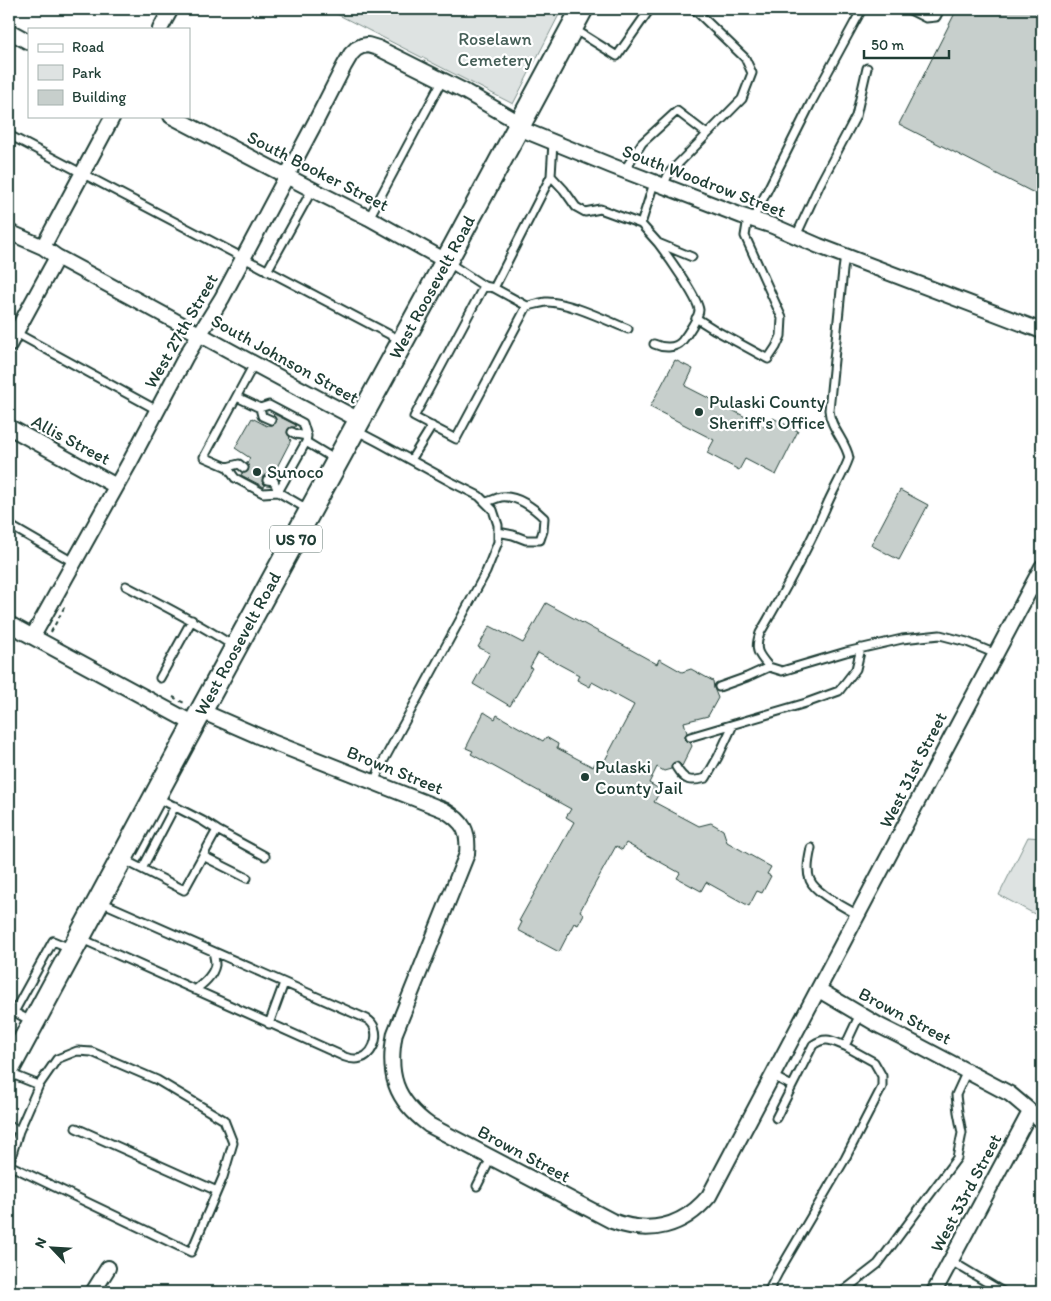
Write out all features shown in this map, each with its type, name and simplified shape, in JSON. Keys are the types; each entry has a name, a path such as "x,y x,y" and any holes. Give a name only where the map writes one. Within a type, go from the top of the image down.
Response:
{"main road":[{"name":"West Roosevelt Road","path":"9,1068 197,717 403,342 582,9"}],"street":[{"path":"161,28 171,9"},
{"path":"9,31 28,41"},
{"name":"South Woodrow Street","path":"362,46 368,45 378,48 511,118 526,130 553,142 1042,331"},
{"name":"West 27th Street","path":"33,636 186,356 244,258 344,66 351,54 362,46"},
{"path":"43,247 112,118"},
{"name":"South Booker Street","path":"175,118 369,218 446,262"},
{"name":"South Johnson Street","path":"9,232 43,247 57,257 200,334 357,425"},
{"path":"9,345 12,331 57,257"},
{"name":"Allis Street","path":"9,427 116,486"},
{"name":"West 31st Street","path":"819,990 1042,567"},
{"name":"Brown Street","path":"9,625 197,717 272,742 444,810 456,817 462,825 468,843 465,860 396,1034 392,1051 392,1063 397,1087 402,1097 418,1117 429,1125 612,1221 623,1226 635,1228 654,1228 672,1224 693,1212 709,1196 819,990 880,1026 1010,1094 1042,1121"},
{"name":"West 33rd Street","path":"934,1292 1030,1112"},
{"path":"93,1292 108,1268"}],"lane":[{"path":"572,27 617,56 650,9"},
{"path":"640,224 658,184 742,99 752,73 745,58 694,9"},
{"path":"696,318 768,359 776,347 781,336 782,318 744,236 750,219 862,9"},
{"path":"908,9 926,18 936,17 940,9"},
{"path":"796,236 820,184 856,116 866,68"},
{"path":"369,218 442,81"},
{"path":"624,171 642,143 677,111 707,134"},
{"path":"9,135 403,342"},
{"path":"494,288 551,176 553,142"},
{"path":"551,176 576,207 585,212 600,209 640,224 658,243 698,304 699,313 682,341 675,346 662,348 654,344"},
{"path":"267,270 312,190"},
{"path":"658,243 692,257"},
{"path":"845,256 829,410 830,418 849,458 799,564 760,633 757,640 757,651 769,667 782,671 902,638 940,635 967,642 996,654"},
{"path":"446,262 484,286 494,288 527,306 547,302 559,304 628,329"},
{"path":"484,286 414,417 456,438 527,306"},
{"path":"12,331 157,410"},
{"path":"244,465 227,467 204,457 254,364"},
{"path":"237,397 260,408 269,405 303,423 306,439 278,492"},
{"path":"260,408 262,416 271,420"},
{"path":"357,425 412,460 479,496 493,510 498,524 498,542 486,572 384,760 374,782"},
{"path":"412,460 432,426"},
{"path":"292,432 306,439 338,461"},
{"path":"227,467 235,478 263,493 278,492"},
{"path":"270,478 278,492 311,511"},
{"path":"486,502 502,497 516,498 536,510 544,518 543,532 540,540 526,540 514,535 498,532"},
{"path":"9,525 73,562"},
{"path":"126,586 192,620 236,648"},
{"path":"160,678 192,620"},
{"path":"690,737 839,691 856,669 861,648"},
{"path":"719,687 769,667"},
{"path":"676,767 682,776 688,780 706,778 733,725"},
{"path":"155,796 204,821 264,856"},
{"path":"142,869 175,806"},
{"path":"121,859 184,890 217,830"},
{"path":"811,848 808,870 810,881 828,898 858,915"},
{"path":"203,856 247,878"},
{"path":"76,944 195,990 345,1057 359,1059 369,1053 376,1039 376,1029 371,1021 99,901"},
{"path":"195,990 207,980 212,972 215,965 213,952"},
{"path":"269,1024 284,983"},
{"path":"845,1046 860,1014"},
{"path":"768,1292 845,1159 882,1088 882,1076 878,1067 874,1062 845,1046 827,1039 819,1041 813,1045 776,1118"},
{"path":"77,1051 92,1052 157,1080 224,1120 233,1143 223,1177 191,1252 9,1165 19,1131 39,1084 57,1059 77,1051"},
{"path":"842,1292 878,1264 957,1158 962,1132 956,1095 967,1071"},
{"path":"9,1072 39,1084"},
{"path":"773,1076 792,1086"},
{"path":"9,1126 19,1131"},
{"path":"76,1128 217,1191"},
{"path":"476,1186 491,1158"},
{"path":"951,1262 1003,1292"}],"green space":[{"name":"Roselawn Cemetery","path":"327,9 562,9 513,104"},
{"path":"1028,837 1042,838 1042,918 999,895"}],"building":[{"path":"957,9 1042,9 1042,197 899,124"},
{"name":"Pulaski County Sheriff's Office","path":"675,360 693,369 685,386 767,428 773,418 798,431 776,475 745,459 739,470 707,453 714,440 650,407"},
{"path":"274,414 296,425 288,429 287,433 291,440 275,471 272,469 269,475 263,477 264,487 241,475 248,471 247,463 250,458 235,448 252,418 267,426 276,423"},
{"path":"900,490 928,505 899,560 871,545"},
{"name":"Pulaski County Jail","path":"546,603 657,664 659,659 682,672 691,669 713,681 718,698 708,716 684,722 687,733 685,739 692,746 682,766 675,762 672,764 671,769 664,771 657,767 649,783 661,790 654,802 699,826 711,823 723,830 727,842 771,867 767,874 771,876 762,893 757,891 749,906 706,882 701,891 677,878 680,873 626,843 622,850 616,846 580,911 584,914 578,925 574,923 559,952 518,930 522,922 519,921 574,822 566,817 571,809 471,754 473,751 466,748 484,712 495,719 497,715 543,741 546,737 558,744 557,748 593,767 596,761 603,764 634,705 592,682 590,687 577,680 579,675 538,653 530,667 532,668 510,706 473,684 490,653 478,647 490,626 523,643"}],"place":[{"name":"Pulaski County Sheriff's Office","path":"699,412"},
{"name":"Sunoco","path":"257,472"},
{"name":"Pulaski County Jail","path":"585,777"}]}
